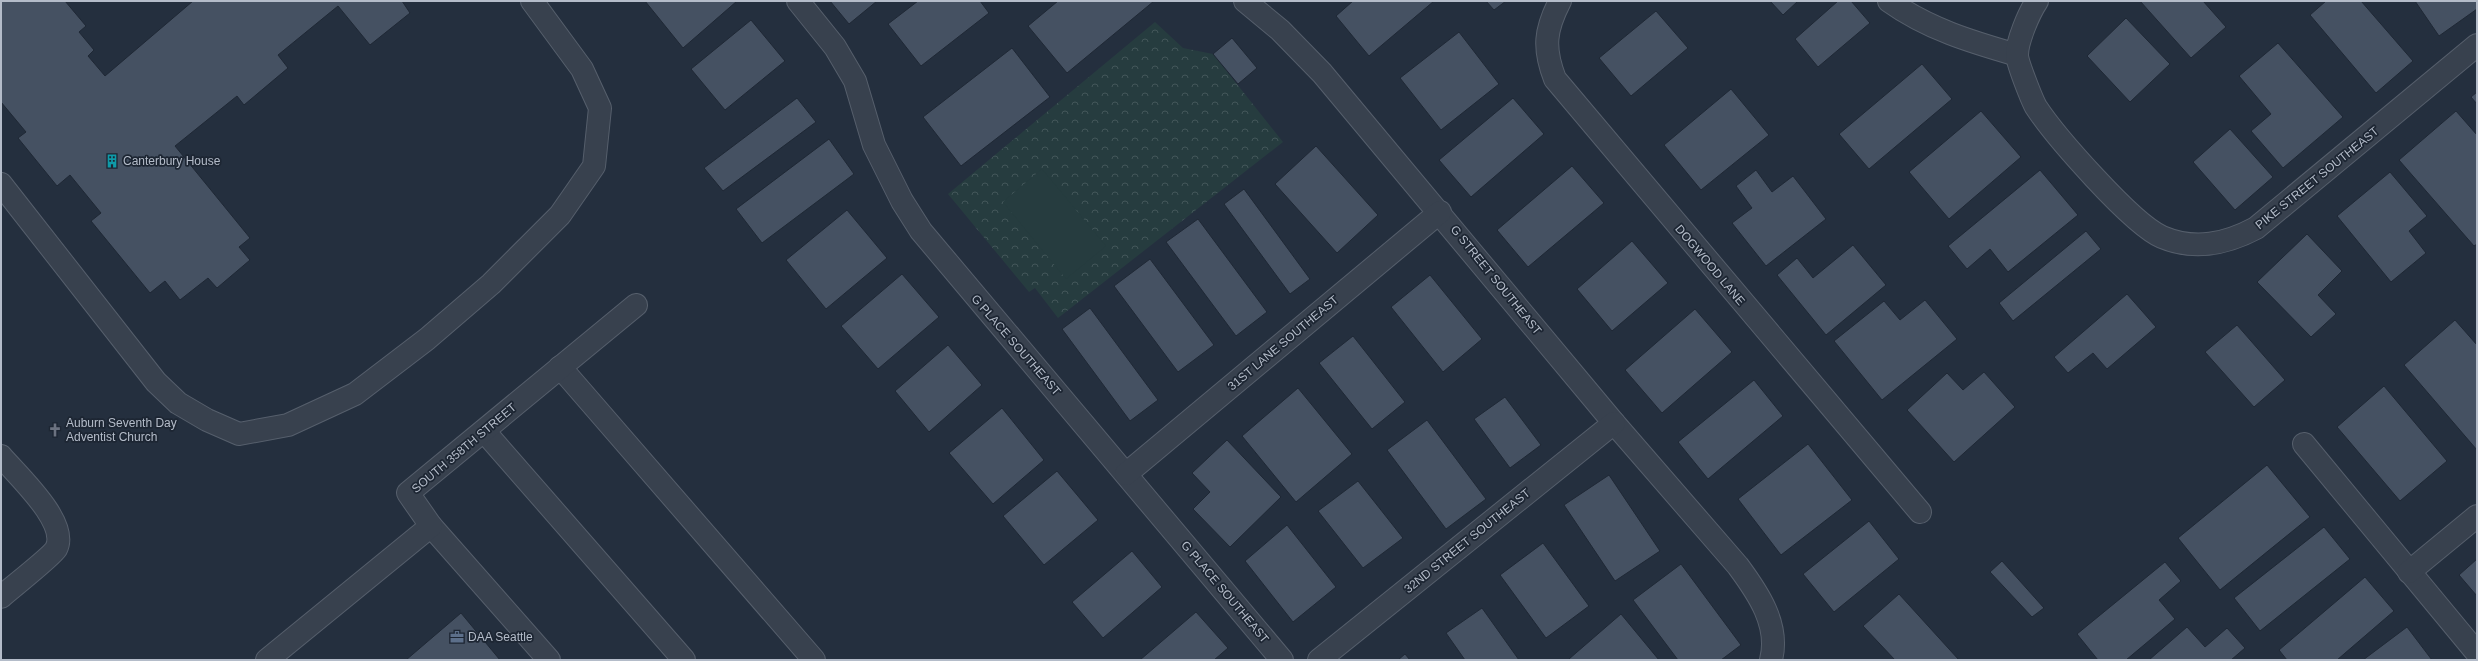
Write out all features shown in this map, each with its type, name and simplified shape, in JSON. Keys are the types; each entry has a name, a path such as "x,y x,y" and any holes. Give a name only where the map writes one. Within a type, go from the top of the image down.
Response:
{"street":[{"path":"1,184 156,382 178,403 207,420 239,434 288,425 355,394 427,339 490,284 560,215 594,166 600,108 582,69 532,1"},
{"name":"G PLACE SOUTHEAST","path":"798,1 835,47 856,81 874,146 902,201 921,231 1282,660"},
{"name":"G STREET SOUTHEAST","path":"1246,1 1280,30 1322,73 1440,212 1614,423 1738,566 1751,584 1769,617 1774,648 1771,660"},
{"name":"DOGWOOD LANE","path":"1560,1 1549,27 1546,46 1555,79 1920,512"},
{"path":"1889,1 1909,15 1940,31 2017,55 2024,29 2037,1"},
{"name":"PIKE STREET SOUTHEAST","path":"2017,55 2035,105 2051,128 2127,210 2140,222 2162,237 2182,243 2200,245 2227,241 2256,228 2477,45"},
{"name":"31ST LANE SOUTHEAST","path":"1126,474 1440,212"},
{"name":"SOUTH 358TH STREET","path":"431,526 408,493 636,305"},
{"path":"560,367 814,660"},
{"name":"32ND STREET SOUTHEAST","path":"1320,660 1614,423"},
{"path":"484,430 684,660"},
{"path":"2304,444 2477,653"},
{"path":"1,456 54,518 59,533 56,549 1,597"},
{"path":"2409,572 2477,516"},
{"path":"267,660 431,526 548,660"}],"green space":[{"path":"1155,22 1183,48 1213,54 1283,142 1058,318 1035,288 1029,292 948,194"},
{"path":"1042,169 1106,246 1066,279 1003,202"}],"building":[{"name":"Canterbury House","path":"1,1 65,1 86,26 79,32 94,50 88,56 105,76 193,1 402,1 410,13 370,45 338,6 278,55 288,68 244,105 237,96 175,146 250,238 239,247 250,260 217,288 208,278 180,300 165,281 150,293 91,221 101,213 70,175 57,186 18,138 26,132 1,102"},
{"path":"645,1 737,1 683,48"},
{"path":"830,1 877,1 849,24"},
{"path":"918,1 980,1 989,13 921,66 888,24"},
{"path":"1058,1 1154,1 1067,73 1028,26"},
{"path":"1353,1 1434,1 1369,56 1336,16"},
{"path":"1486,1 1506,1 1494,10"},
{"path":"1770,1 1798,1 1783,15"},
{"path":"1838,1 1851,1 1870,23 1818,67 1795,39"},
{"path":"2140,1 2203,1 2226,27 2191,58"},
{"path":"2326,1 2361,1 2413,61 2376,93 2310,15"},
{"path":"2415,1 2477,1 2477,9 2439,36"},
{"path":"1656,11 1688,48 1631,96 1599,58"},
{"path":"2126,18 2170,64 2130,102 2087,56"},
{"path":"751,20 785,61 725,110 691,69"},
{"path":"1459,32 1499,84 1441,130 1400,78"},
{"path":"1232,38 1257,68 1238,84 1213,54"},
{"path":"2278,43 2343,117 2283,168 2251,131 2271,114 2239,76"},
{"path":"1012,48 1050,97 961,166 923,117"},
{"path":"1922,64 1952,99 1869,169 1839,134"},
{"path":"1731,89 1769,135 1701,190 1664,145"},
{"path":"2477,92 2477,104 2471,97"},
{"path":"797,98 816,122 723,191 704,168"},
{"path":"1513,98 1544,134 1471,197 1439,160"},
{"path":"1981,111 2021,157 1949,219 1909,172"},
{"path":"2456,111 2477,135 2477,244 2474,246 2399,160"},
{"path":"2230,129 2273,177 2235,210 2193,162"},
{"path":"829,139 854,174 762,243 736,209"},
{"path":"1316,146 1378,215 1337,253 1275,184"},
{"path":"1572,166 1604,203 1528,267 1497,230"},
{"path":"1756,170 1772,192 1793,176 1826,219 1766,266 1732,223 1752,208 1736,186"},
{"path":"2040,170 2078,215 2008,272 1990,249 1967,269 1948,246"},
{"path":"2390,172 2427,216 2409,231 2426,253 2391,282 2337,216"},
{"path":"1244,189 1310,279 1290,294 1224,204"},
{"path":"847,210 887,258 826,309 786,260"},
{"path":"1198,219 1267,312 1236,336 1166,242"},
{"path":"2086,231 2101,249 2013,321 1999,303"},
{"path":"2307,234 2342,271 2318,295 2336,314 2311,337 2257,282"},
{"path":"1632,241 1668,283 1612,331 1577,289"},
{"path":"1853,245 1886,285 1826,335 1777,275 1797,258 1813,278"},
{"path":"1150,259 1214,345 1178,372 1114,286"},
{"path":"902,274 939,317 878,369 841,326"},
{"path":"1430,275 1482,339 1443,372 1391,307"},
{"path":"2127,294 2156,327 2107,369 2093,353 2068,373 2054,357"},
{"path":"1925,300 1957,339 1882,400 1834,341 1884,301 1900,320"},
{"path":"1090,308 1158,400 1130,421 1062,329"},
{"path":"1695,309 1732,352 1662,413 1625,370"},
{"path":"2455,320 2477,345 2477,450 2404,365"},
{"path":"2237,325 2285,380 2254,407 2205,352"},
{"path":"1353,336 1405,402 1372,429 1319,363"},
{"path":"948,345 982,385 929,432 895,391"},
{"path":"1984,372 2015,407 1954,462 1907,410 1947,373 1963,390"},
{"path":"1754,380 1783,416 1708,479 1678,442"},
{"path":"2384,386 2447,461 2400,501 2337,427"},
{"path":"1298,388 1352,454 1296,502 1242,436"},
{"path":"1505,397 1541,445 1510,468 1474,419"},
{"path":"1002,408 1044,460 993,504 949,453"},
{"path":"1427,420 1486,499 1446,529 1387,450"},
{"path":"1227,440 1281,497 1230,547 1193,509 1210,492 1192,473"},
{"path":"1808,444 1852,500 1781,555 1738,499"},
{"path":"2267,465 2310,517 2220,590 2178,538"},
{"path":"1057,471 1098,520 1044,565 1003,516"},
{"path":"1609,475 1660,551 1615,581 1564,505"},
{"path":"1358,481 1403,538 1363,568 1318,511"},
{"path":"1869,521 1899,559 1834,612 1803,574"},
{"path":"1287,525 1336,587 1293,622 1245,561"},
{"path":"2324,527 2350,559 2260,631 2234,598"},
{"path":"1543,543 1589,606 1546,638 1500,575"},
{"path":"1132,551 1162,587 1103,638 1072,602"},
{"path":"2477,559 2477,596 2459,575"},
{"path":"2002,561 2044,608 2032,617 1990,572"},
{"path":"2165,562 2181,581 2159,600 2175,619 2126,660 2098,660 2077,634"},
{"path":"1681,564 1741,645 1721,660 1678,660 1633,600"},
{"path":"2365,577 2394,611 2337,660 2287,660 2279,650"},
{"path":"1899,594 1959,660 1895,660 1863,626"},
{"path":"1482,608 1519,660 1465,660 1446,633"},
{"path":"1196,612 1228,648 1214,660 1140,660"},
{"name":"DAA Seattle","path":"461,613 500,660 406,660"},
{"path":"1621,614 1659,660 1569,659"},
{"path":"2187,627 2205,647 2227,628 2245,648 2231,660 2149,660"},
{"path":"2407,627 2432,660 2363,660"},
{"path":"1405,654 1410,660 1398,660"}],"place":[{"name":"Canterbury House","path":"112,161"},
{"name":"Auburn Seventh Day Adventist Church","path":"55,430"},
{"name":"DAA Seattle","path":"457,637"}]}
